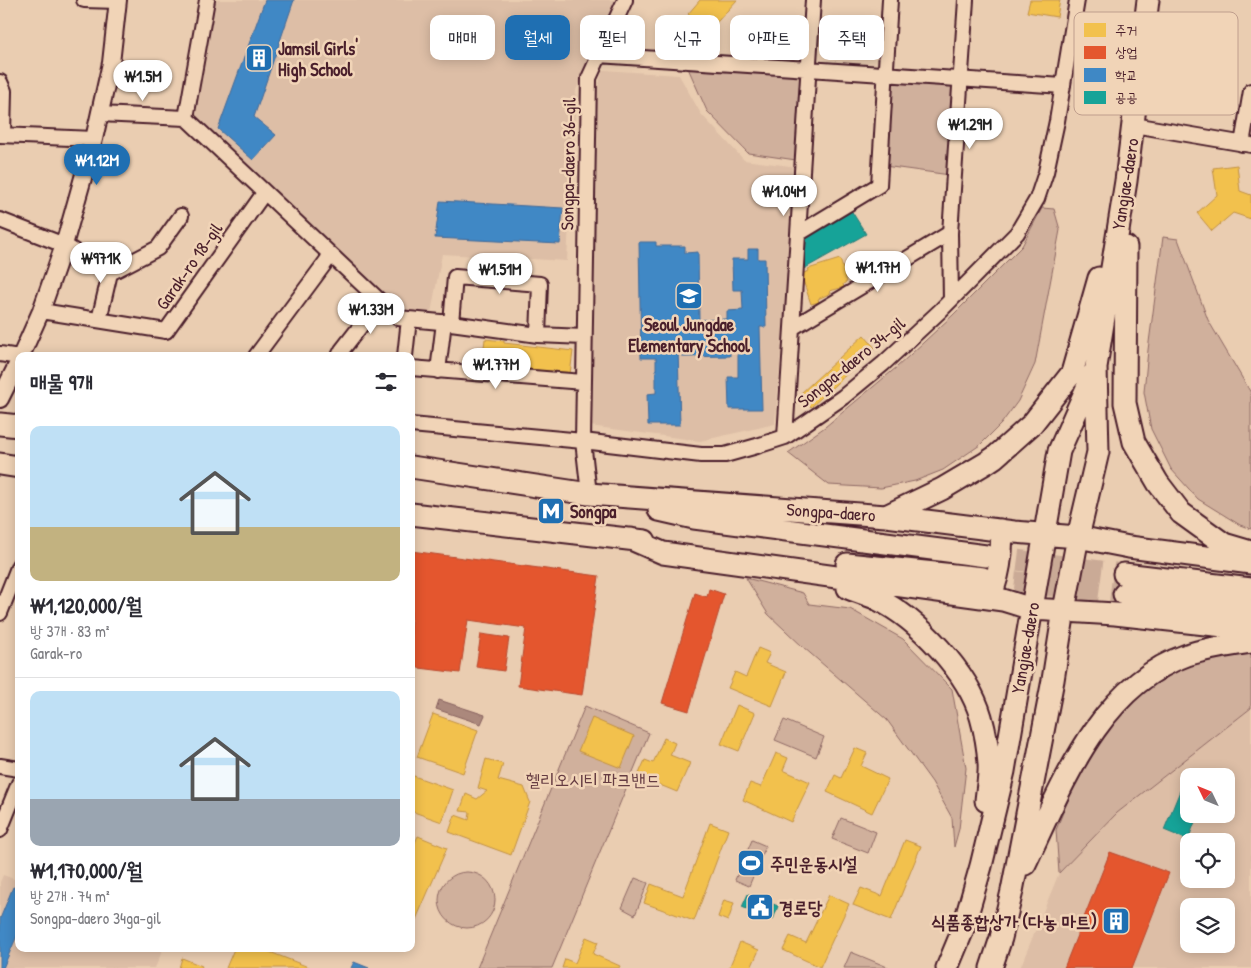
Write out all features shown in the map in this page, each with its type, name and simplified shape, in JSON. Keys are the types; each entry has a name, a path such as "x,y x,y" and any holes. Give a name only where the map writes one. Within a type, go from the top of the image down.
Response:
{"main road":[{"name":"Yangjae-daero","path":"992,968 1012,891 1053,680 1078,538 1098,452 1096,367 1135,115"},
{"path":"886,516 942,489 995,457 1032,424 1072,373 1126,181"},
{"path":"1126,181 1125,403 1134,442 1158,483 1181,513 1224,544 1251,552"},
{"name":"Yangjae-daero","path":"947,968 962,932 981,866 1004,771 1059,450 1096,367"},
{"path":"0,424 15,426"},
{"path":"0,464 15,466"},
{"name":"Songpa-daero","path":"415,468 589,494 886,516 1078,538 1129,547 1251,563"},
{"path":"589,494 694,518 986,556"},
{"path":"415,514 897,570 993,591 1002,544 1001,530"},
{"path":"631,539 663,553 807,573 986,588 1003,600 1032,609 1115,614 1251,629"},
{"path":"1115,614 1110,600 1118,555 1129,547"},
{"path":"807,573 877,599 906,617 933,640 972,695 981,717 989,764 981,866"},
{"path":"1251,589 1124,584 1251,610"},
{"path":"1012,891 1075,761 1097,726 1119,700 1150,674 1187,656 1251,642"},
{"name":"Yangjae-daero","path":"958,968 962,932"},
{"name":"Yangjae-daero","path":"980,968 1001,938"}],"street":[{"path":"22,352 42,311 64,245 94,139 110,63 118,1 84,0"},
{"path":"186,118 207,0"},
{"name":"Songpa-daero 36-gil","path":"618,15 625,0"},
{"path":"785,437 813,0"},
{"path":"798,234 879,185 890,0"},
{"path":"951,300 950,233 966,0"},
{"name":"Songpa-daero 34-gil","path":"415,425 583,441 701,455 725,455 785,437 843,397 883,364 951,300 1017,233 1037,199 1046,172 1074,18"},
{"path":"645,59 1063,86"},
{"name":"Songpa-daero 36-gil","path":"589,494 583,441 588,78 596,60"},
{"path":"0,82 4,90 1,135 94,139"},
{"path":"1134,125 1247,145 1251,91"},
{"path":"99,114 186,118 398,318 447,322 538,335 584,337"},
{"name":"Garak-ro 18-gil","path":"42,311 166,331 264,193"},
{"path":"99,320 110,273 158,248 181,216"},
{"path":"0,220 64,245 110,273"},
{"path":"792,328 950,233"},
{"path":"259,352 331,255"},
{"path":"438,371 455,277 540,284 538,335"},
{"path":"341,352 380,302"},
{"path":"405,352 409,319"},
{"path":"0,354 15,357"},
{"path":"0,399 15,367"},
{"path":"415,368 583,382"},
{"path":"0,613 15,575"},
{"path":"0,766 15,768"},
{"path":"0,830 15,793"}],"shaded area":[{"path":"211,0 618,0 611,15 580,15 580,60 590,60 576,90 567,261 442,254 430,318 403,317 190,117"},
{"name":"Seoul Jungdae Elementary School","path":"603,70 679,75 701,114 744,160 797,167 775,424 700,441 590,426 595,96"},
{"path":"439,700 485,715 481,724 436,709"},
{"path":"1251,708 1251,968 1020,968 1059,873 1117,813"},
{"path":"3,875 15,880 15,952 162,952 155,968 0,968 0,882"}],"green space":[{"path":"688,68 801,75 796,160 748,153 707,111"},
{"path":"890,78 956,82 950,175 884,166"},
{"path":"1042,208 1054,209 1060,230 1035,364 1018,401 1001,424 980,445 943,470 915,481 881,488 829,485 788,453 825,427 897,367 953,315 1022,246"},
{"path":"1163,237 1178,239 1208,320 1251,393 1251,529 1240,525 1198,499 1171,469 1151,429 1144,392"},
{"path":"746,578 803,593 809,604 850,609 903,639 952,689 966,768 959,829 954,847 952,818 932,782 887,720 768,614"},
{"path":"1251,650 1251,708 1117,813 1059,873 1056,830 1085,757 1145,685 1187,661"},
{"name":"헬리오시티 파크밴드","path":"585,706 649,733 552,968 477,968"},
{"path":"784,720 824,737 816,757 775,740"},
{"path":"841,818 876,832 868,853 832,839"},
{"name":"주민운동시설","path":"752,840 766,846 749,886 735,880"},
{"path":"467,872 478,874 487,880 493,889 495,900 493,911 487,920 478,926 467,928 456,926 447,920 441,911 439,900 441,889 447,880 456,874"},
{"path":"635,878 648,883 635,915 622,908"},
{"path":"851,952 890,968 844,968"}],"building: 주거":[{"path":"700,0 737,0 720,19 720,15 688,14"},
{"path":"1030,0 1060,0 1057,17 1027,12"},
{"path":"1237,165 1240,191 1251,195 1251,219 1233,213 1212,231 1197,213 1217,195 1213,168"},
{"path":"840,259 847,282 843,284 844,287 830,291 831,293 818,299 819,302 811,304 801,274 809,271 808,269"},
{"path":"864,335 875,348 811,407 800,394"},
{"path":"485,339 573,351 570,374 482,363"},
{"path":"758,648 770,653 765,663 786,672 772,706 728,688 735,672 746,677"},
{"path":"737,705 755,713 739,751 721,744"},
{"path":"433,714 478,730 463,773 417,757"},
{"path":"592,718 634,736 621,768 578,751"},
{"path":"664,738 675,743 670,755 690,763 677,792 638,776 645,760 653,763"},
{"path":"855,748 867,753 861,766 888,779 872,813 827,792 835,775 841,778"},
{"path":"776,753 788,758 783,770 810,782 791,822 743,800 750,783 761,787"},
{"path":"486,759 503,764 498,780 524,787 530,802 511,855 449,832 455,815 469,820 470,812 460,811 466,794 477,799 487,791 478,788"},
{"path":"415,776 453,790 442,822 415,812"},
{"path":"710,823 728,830 694,921 644,903 651,884 683,896"},
{"path":"418,836 447,848 415,922 415,843"},
{"path":"905,840 921,846 891,920 853,905 861,888 882,896"},
{"path":"829,895 849,904 820,967 783,950 790,936 806,943"},
{"path":"724,900 734,903 728,921 718,917"},
{"path":"586,937 598,942 593,954 620,966 619,968 562,968 565,959 575,963"},
{"path":"740,942 759,950 751,968 729,968"},
{"path":"233,952 270,952 311,968 226,968"},
{"path":"182,958 202,966 201,968 179,968"}],"building: 상업":[{"path":"415,552 599,576 582,695 518,686 526,628 468,620 460,673 415,667"},
{"path":"709,589 724,594 689,711 662,703 695,593 707,597"},
{"path":"481,634 509,638 504,671 476,667"},
{"name":"식품종합상가 (다농 마트)","path":"1110,852 1169,873 1132,968 1064,968"}],"building: 학교":[{"name":"Jamsil Girls' High School","path":"265,0 294,0 254,117 276,135 253,160 218,129"},
{"path":"440,201 563,208 560,244 435,238"},
{"path":"639,242 656,242 656,246 685,246 685,253 698,252 699,320 727,319 727,311 743,310 742,290 733,290 732,259 748,259 748,249 758,249 758,259 765,259 766,327 760,327 762,409 729,409 728,377 738,377 738,346 730,347 730,356 683,357 683,348 678,348 680,425 648,425 647,394 656,393 656,358 641,358"},
{"path":"13,887 15,888 15,940 3,968 0,968 0,919"},
{"path":"354,962 369,968 351,968"}],"building: 공공":[{"path":"849,207 866,234 800,271 802,235"},
{"path":"1180,791 1180,823 1195,823 1191,833 1180,833 1180,837 1164,830"},
{"name":"경로당","path":"748,894 778,906 773,920 742,907"}],"tunnel":[{"path":"986,556 1124,574"},
{"path":"983,578 1124,594"}],"place":[{"name":"Jamsil Girls' High School","path":"259,58"},
{"name":"Seoul Jungdae Elementary School","path":"689,296"},
{"name":"Songpa","path":"551,511"},
{"name":"주민운동시설","path":"751,863"},
{"name":"경로당","path":"760,907"},
{"name":"식품종합상가 (다농 마트)","path":"1116,921"}]}
